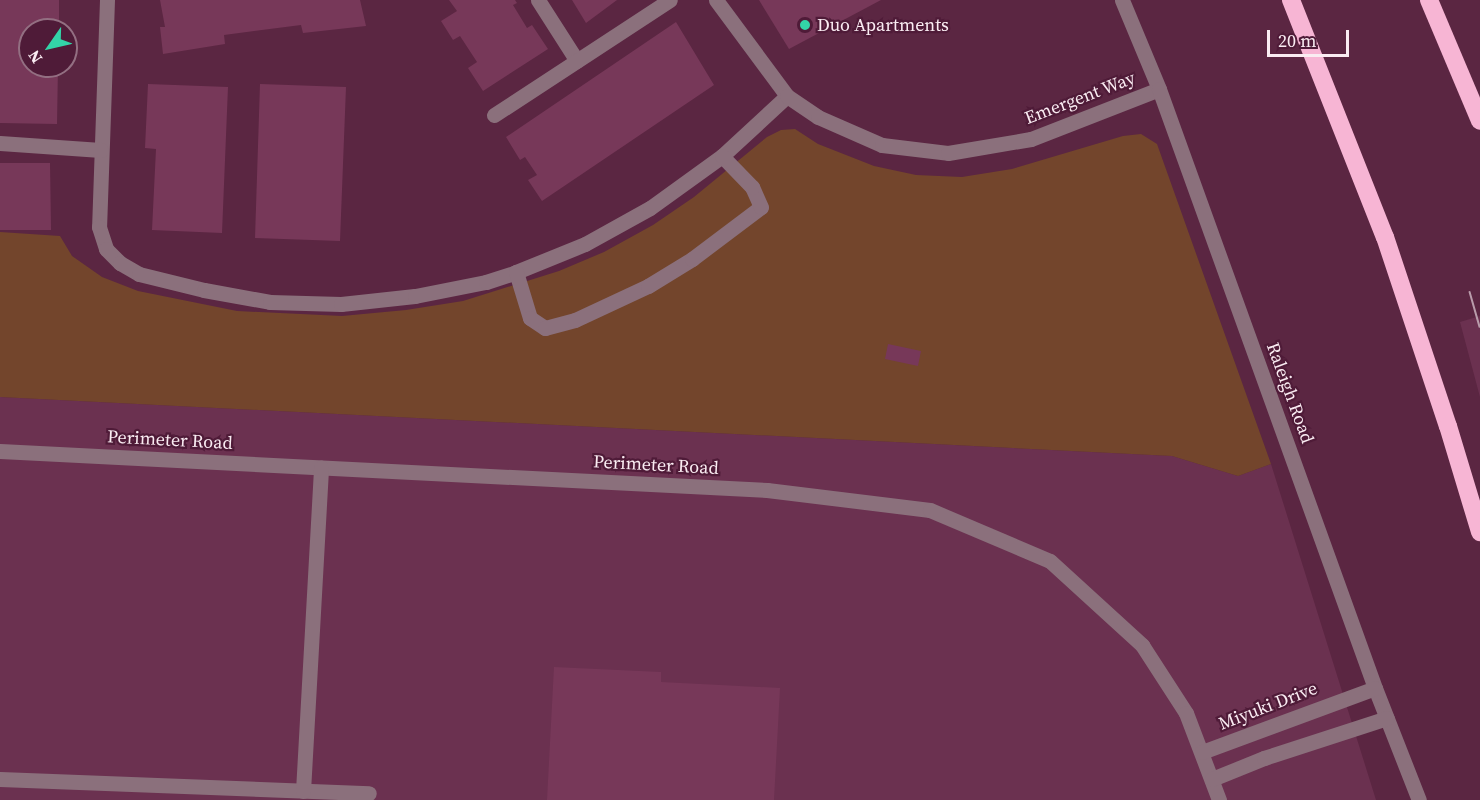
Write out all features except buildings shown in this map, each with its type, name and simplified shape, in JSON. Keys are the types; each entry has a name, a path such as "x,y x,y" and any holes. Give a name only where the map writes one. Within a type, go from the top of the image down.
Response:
{"highway":[{"path":"1291,0 1384,237 1448,426 1480,532"},
{"path":"1429,0 1480,121"}],"street":[{"path":"107,0 99,227 106,249 120,263 140,274 204,290 270,302 341,304 415,296 486,282 516,272 585,244 650,207 722,156 787,96"},
{"path":"538,0 577,61"},
{"path":"494,115 670,0"},
{"name":"Emergent Way","path":"716,0 787,96 818,117 882,145 948,153 1031,138 1159,88"},
{"name":"Raleigh Road","path":"1122,0 1159,88 1375,688 1419,800"},
{"path":"0,144 101,150"},
{"path":"516,272 530,318 545,328 575,320 648,286 692,259 762,207 752,187 722,156"},
{"name":"Perimeter Road","path":"0,451 767,490 930,510 1050,561 1142,645 1186,713 1202,752"},
{"path":"303,791 321,467"},
{"name":"Miyuki Drive","path":"1202,752 1375,688"},
{"path":"1212,779 1264,758 1387,717"},
{"path":"1202,752 1219,800"},
{"path":"0,779 369,793"}],"shaded area":[{"path":"795,129 818,144 874,166 916,175 962,177 1012,169 1123,136 1141,134 1157,144 1271,464 1238,476 1172,456 0,397 0,232 60,236 72,256 102,277 138,291 237,311 342,316 406,310 463,301 559,271 604,252 653,225 694,197 767,137 781,130"},
{"path":"1480,316 1480,397 1460,322"},
{"path":"0,397 1172,456 1238,476 1271,464 1376,800 0,800"}],"tram line":[{"path":"1470,292 1480,327"}],"place":[{"name":"Duo Apartments","path":"805,25"}]}
